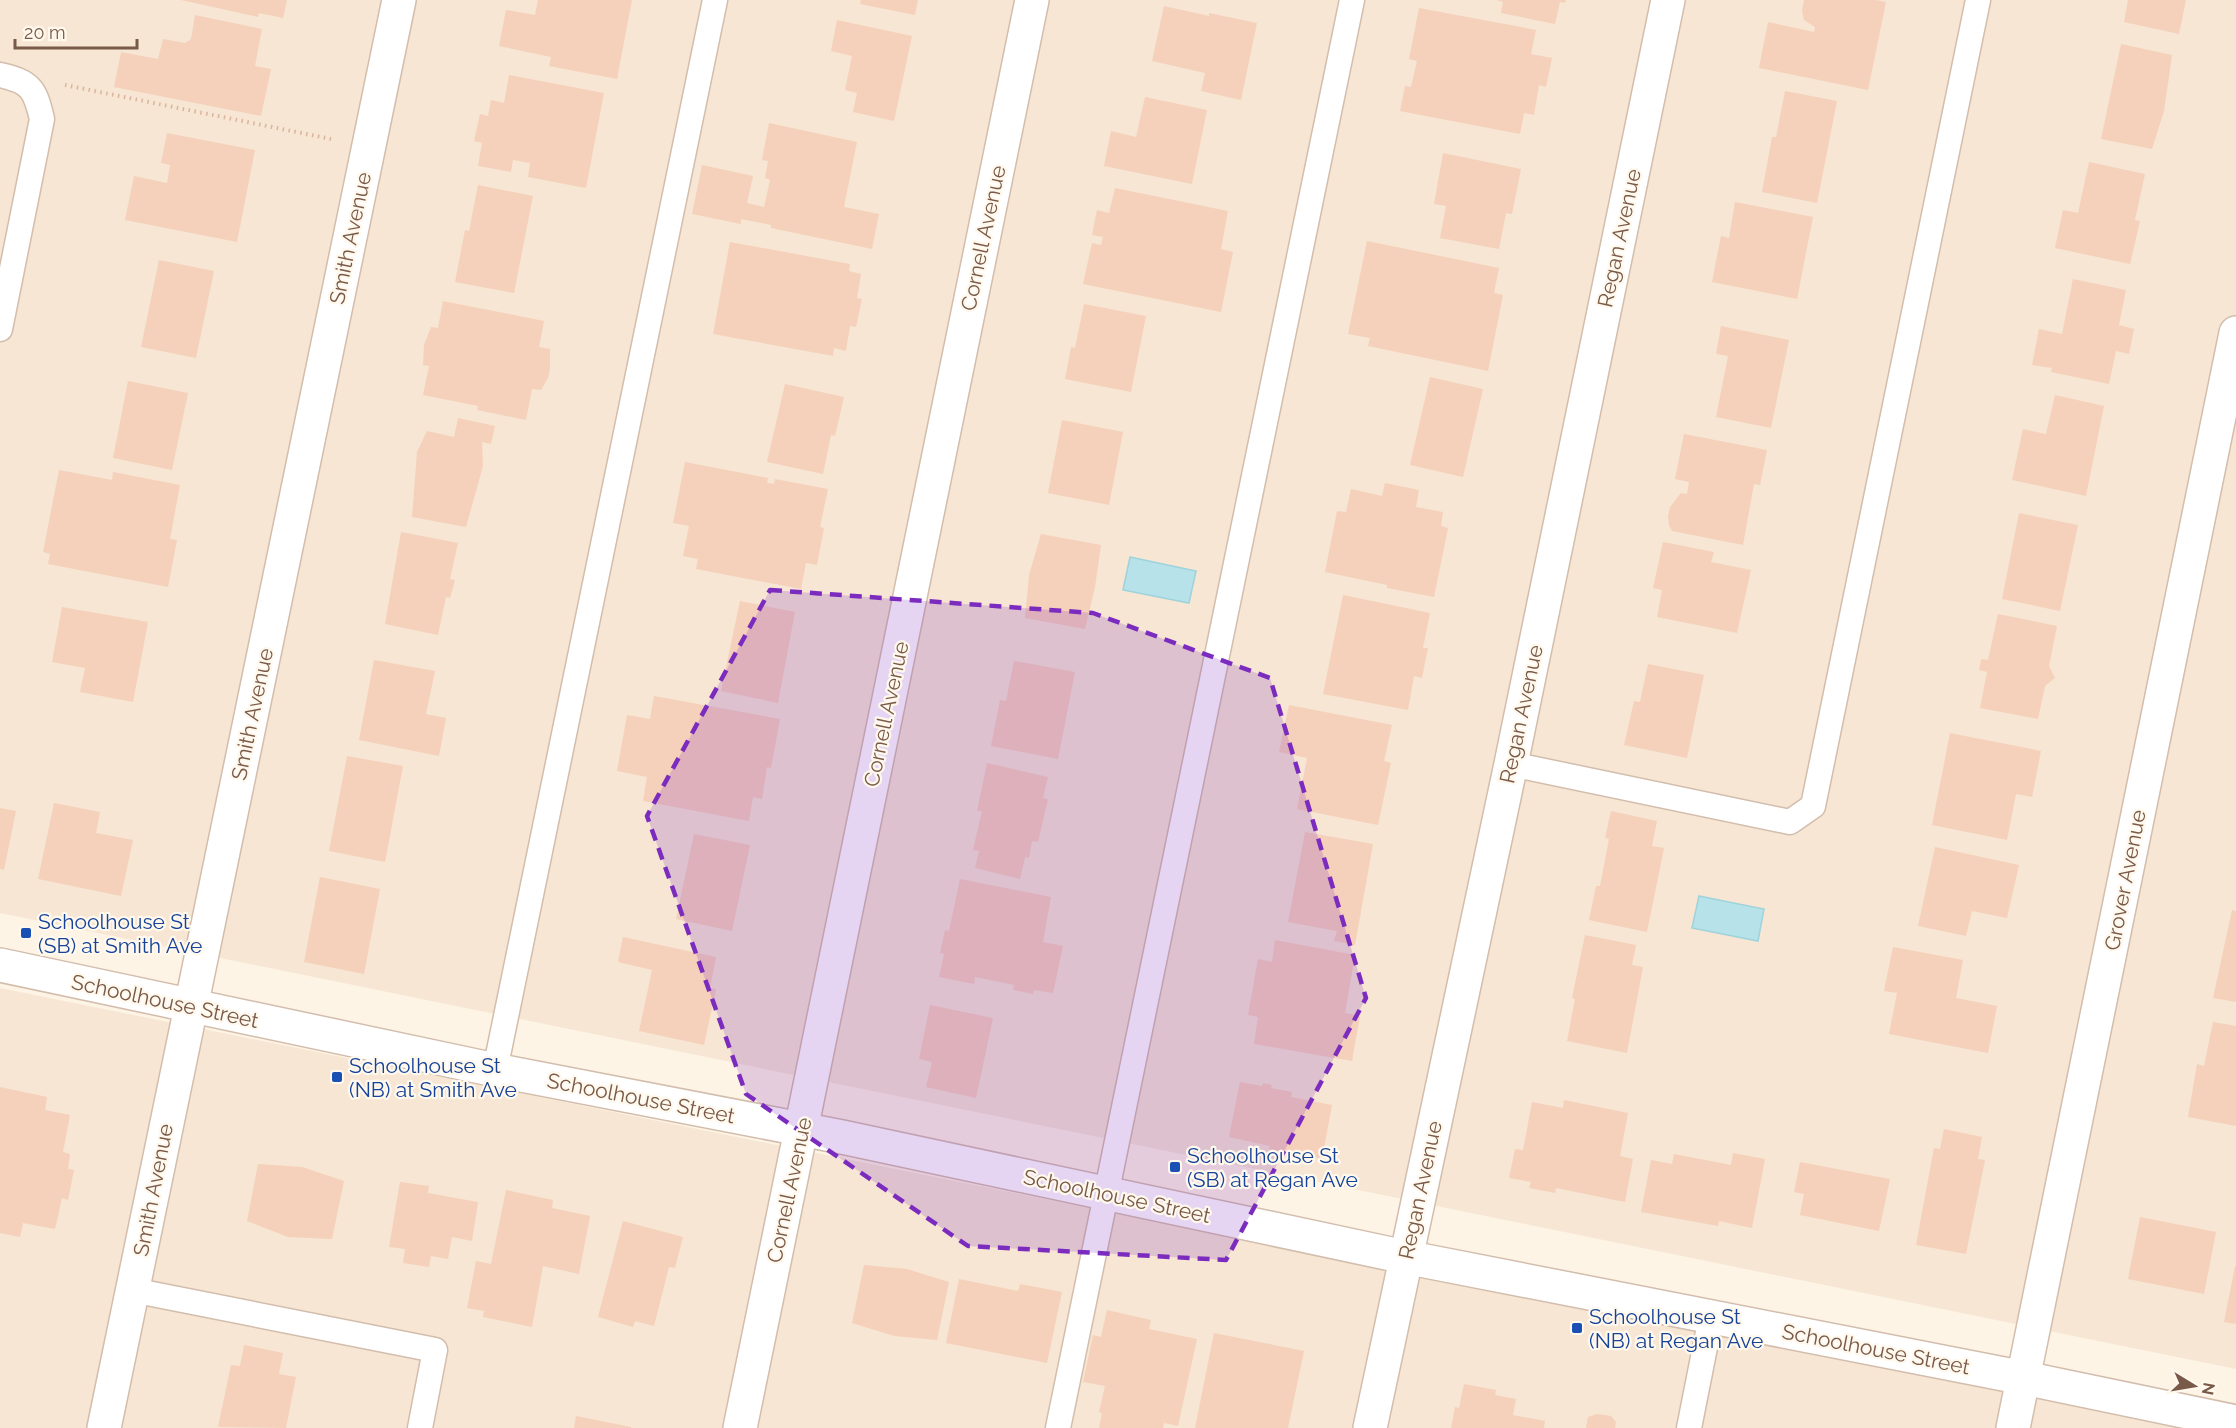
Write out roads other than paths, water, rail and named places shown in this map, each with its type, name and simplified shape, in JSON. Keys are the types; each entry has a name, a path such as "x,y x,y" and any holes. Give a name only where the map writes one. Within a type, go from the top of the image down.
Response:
{"street":[{"name":"Smith Avenue","path":"104,1428 174,1080 192,1007 399,0"},
{"name":"Cornell Avenue","path":"740,1428 1032,0"},
{"name":"Regan Avenue","path":"1370,1428 1511,764 1668,0"},
{"name":"Grover Avenue","path":"2013,1428 2236,333"},
{"name":"Schoolhouse Street","path":"0,965 495,1070 801,1129 1406,1257 2024,1378 2236,1422"}],"lane":[{"path":"495,1070 715,0"},
{"path":"1058,1428 1352,0"},
{"path":"1511,764 1790,822 1813,806 1978,0"},
{"path":"0,75 18,79 36,93 42,119 0,329"},
{"path":"132,1290 435,1350 420,1428"},
{"path":"1689,1428 1711,1317"}],"water":[{"path":"1130,557 1196,571 1189,603 1123,590"},
{"path":"1699,896 1764,909 1758,941 1692,928"}],"place":[{"name":"Schoolhouse St (SB) at Smith Ave","path":"26,933"},
{"name":"Schoolhouse St (NB) at Smith Ave","path":"337,1077"},
{"name":"Schoolhouse St (SB) at Regan Ave","path":"1175,1167"},
{"name":"Schoolhouse St (NB) at Regan Ave","path":"1577,1328"}]}
